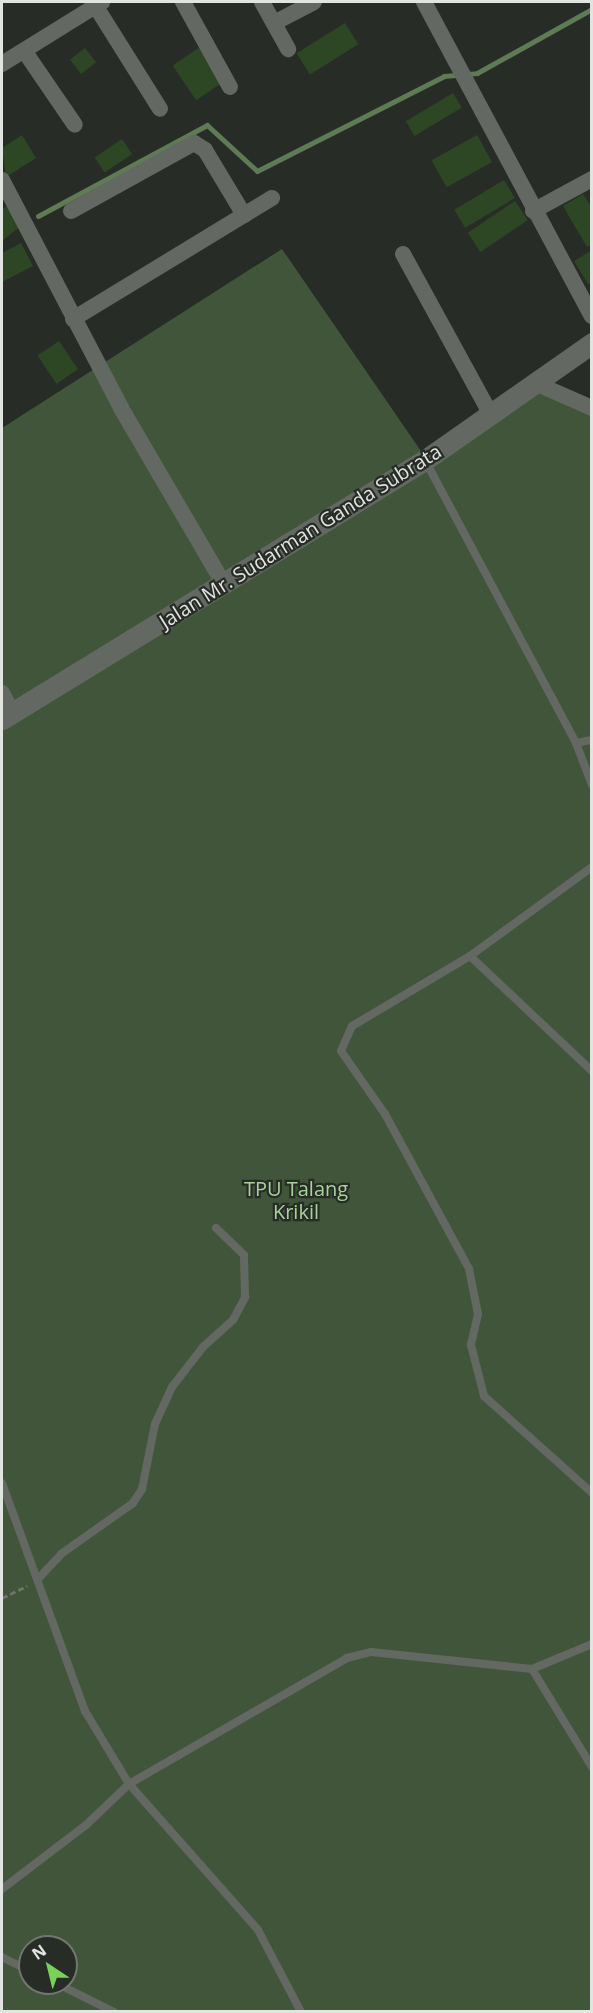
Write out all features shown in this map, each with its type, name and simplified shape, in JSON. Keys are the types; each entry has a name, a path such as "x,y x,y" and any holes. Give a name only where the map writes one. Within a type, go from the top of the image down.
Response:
{"street":[{"path":"183,2 230,87"},
{"path":"262,2 288,49"},
{"path":"274,23 314,2"},
{"path":"424,2 457,57 533,211 591,316"},
{"path":"2,64 25,52 97,3 160,109"},
{"path":"25,52 75,125"},
{"path":"71,211 194,143 205,150 244,215"},
{"path":"533,211 591,179"},
{"path":"2,180 73,319 224,584"},
{"path":"73,319 272,198"},
{"path":"403,254 490,413"},
{"name":"Jalan Mr. Sudarman Ganda Subrata","path":"7,715 425,460 591,342"},
{"path":"535,382 591,408"},
{"path":"2,693 7,715"}],"lane":[{"path":"425,460 576,742 591,785"},
{"path":"576,742 591,740"},
{"path":"591,867 470,956 352,1026 341,1051 385,1114 469,1269 478,1314 471,1345 484,1396 591,1493"},
{"path":"470,956 591,1071"},
{"path":"38,1579 61,1554 133,1503 142,1489 155,1424 172,1387 203,1347 233,1320 246,1297 249,1278 244,1255 216,1228"},
{"path":"2,1483 84,1711 129,1784 258,1929 302,2012"},
{"path":"2,1889 86,1825 129,1784 347,1658 371,1652 532,1669 591,1644"},
{"path":"532,1669 588,1756 591,1767"},
{"path":"2,1957 18,1965"},
{"path":"78,1994 114,2012"}],"path":[{"path":"2,1598 38,1579"}],"green space":[{"name":"TPU Talang Krikil","path":"282,249 423,454 537,392 591,412 591,2011 2,2012 2,428"}],"building":[{"path":"345,23 358,44 310,74 297,53"},
{"path":"200,47 223,82 196,100 173,65"},
{"path":"85,48 96,62 81,74 70,60"},
{"path":"453,93 462,108 415,136 406,121"},
{"path":"22,135 36,158 6,177 2,148"},
{"path":"477,135 492,162 447,187 432,160"},
{"path":"122,139 132,154 105,172 95,157"},
{"path":"504,180 515,198 465,228 454,210"},
{"path":"583,194 592,208 592,244 587,247 563,206"},
{"path":"515,201 528,220 481,252 468,233"},
{"path":"6,206 22,225 2,241 2,210"},
{"path":"21,243 33,266 2,282 2,253"},
{"path":"592,250 592,282 588,284 574,261"},
{"path":"59,341 78,369 56,384 37,356"}],"waterway":[{"path":"38,216 207,125 257,171 444,76 477,73 592,9"}]}
